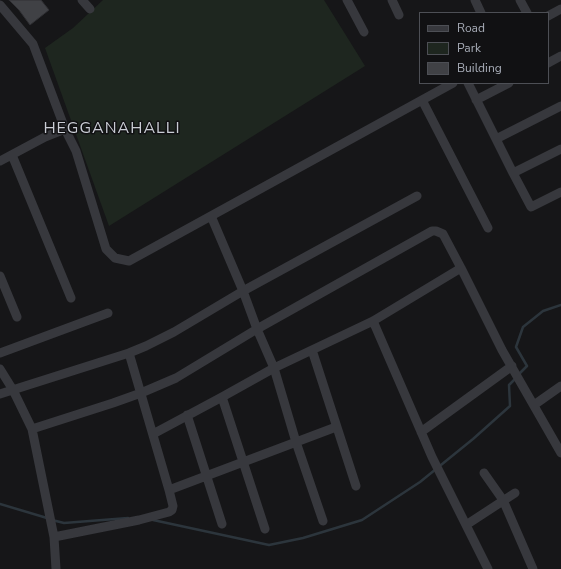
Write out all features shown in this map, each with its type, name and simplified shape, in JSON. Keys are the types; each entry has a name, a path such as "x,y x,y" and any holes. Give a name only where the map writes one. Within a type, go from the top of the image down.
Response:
{"street":[{"path":"82,0 90,9"},
{"path":"347,0 364,32"},
{"path":"392,0 399,15"},
{"path":"475,0 481,12"},
{"path":"520,0 526,12"},
{"path":"0,5 34,44 65,129 76,152 106,249 115,258 129,261 452,84"},
{"path":"549,15 561,9"},
{"path":"549,62 561,56"},
{"path":"468,84 531,207 561,192"},
{"path":"476,100 507,84"},
{"path":"422,100 488,228"},
{"path":"496,139 561,106"},
{"path":"0,162 45,137 65,129"},
{"path":"513,174 561,149"},
{"path":"12,155 71,298"},
{"path":"0,394 129,353 146,346 174,332 243,291 417,196"},
{"path":"210,216 243,291 257,329 274,368 296,442 323,521"},
{"path":"32,429 141,393 184,374 257,329 432,231 436,231 443,234 502,350 561,453"},
{"path":"152,434 274,368 373,321 461,268"},
{"path":"0,276 18,317"},
{"path":"0,353 108,313"},
{"path":"373,321 435,463 488,569"},
{"path":"312,350 356,486"},
{"path":"54,537 139,520 172,510 173,506 169,490 129,353"},
{"path":"0,369 13,390 32,429 51,518 56,569"},
{"path":"421,432 513,369"},
{"path":"534,405 561,386"},
{"path":"222,397 265,529"},
{"path":"187,415 222,524"},
{"path":"169,490 336,427"},
{"path":"484,473 503,500 532,569"},
{"path":"466,525 515,493"}],"green space":[{"path":"103,0 324,0 365,66 109,226 45,48 73,28"}],"building":[{"path":"9,0 41,0 49,10 30,25 19,10"}],"waterway":[{"path":"519,374 527,366 516,347 523,327 543,311 561,305"},
{"path":"153,520 269,545 303,538 362,520 420,482 473,439 510,406 509,385 516,378"},
{"path":"0,504 47,518"},
{"path":"52,520 64,523 128,518"}],"district":[{"name":"HEGGANAHALLI","path":"112,129"}]}
